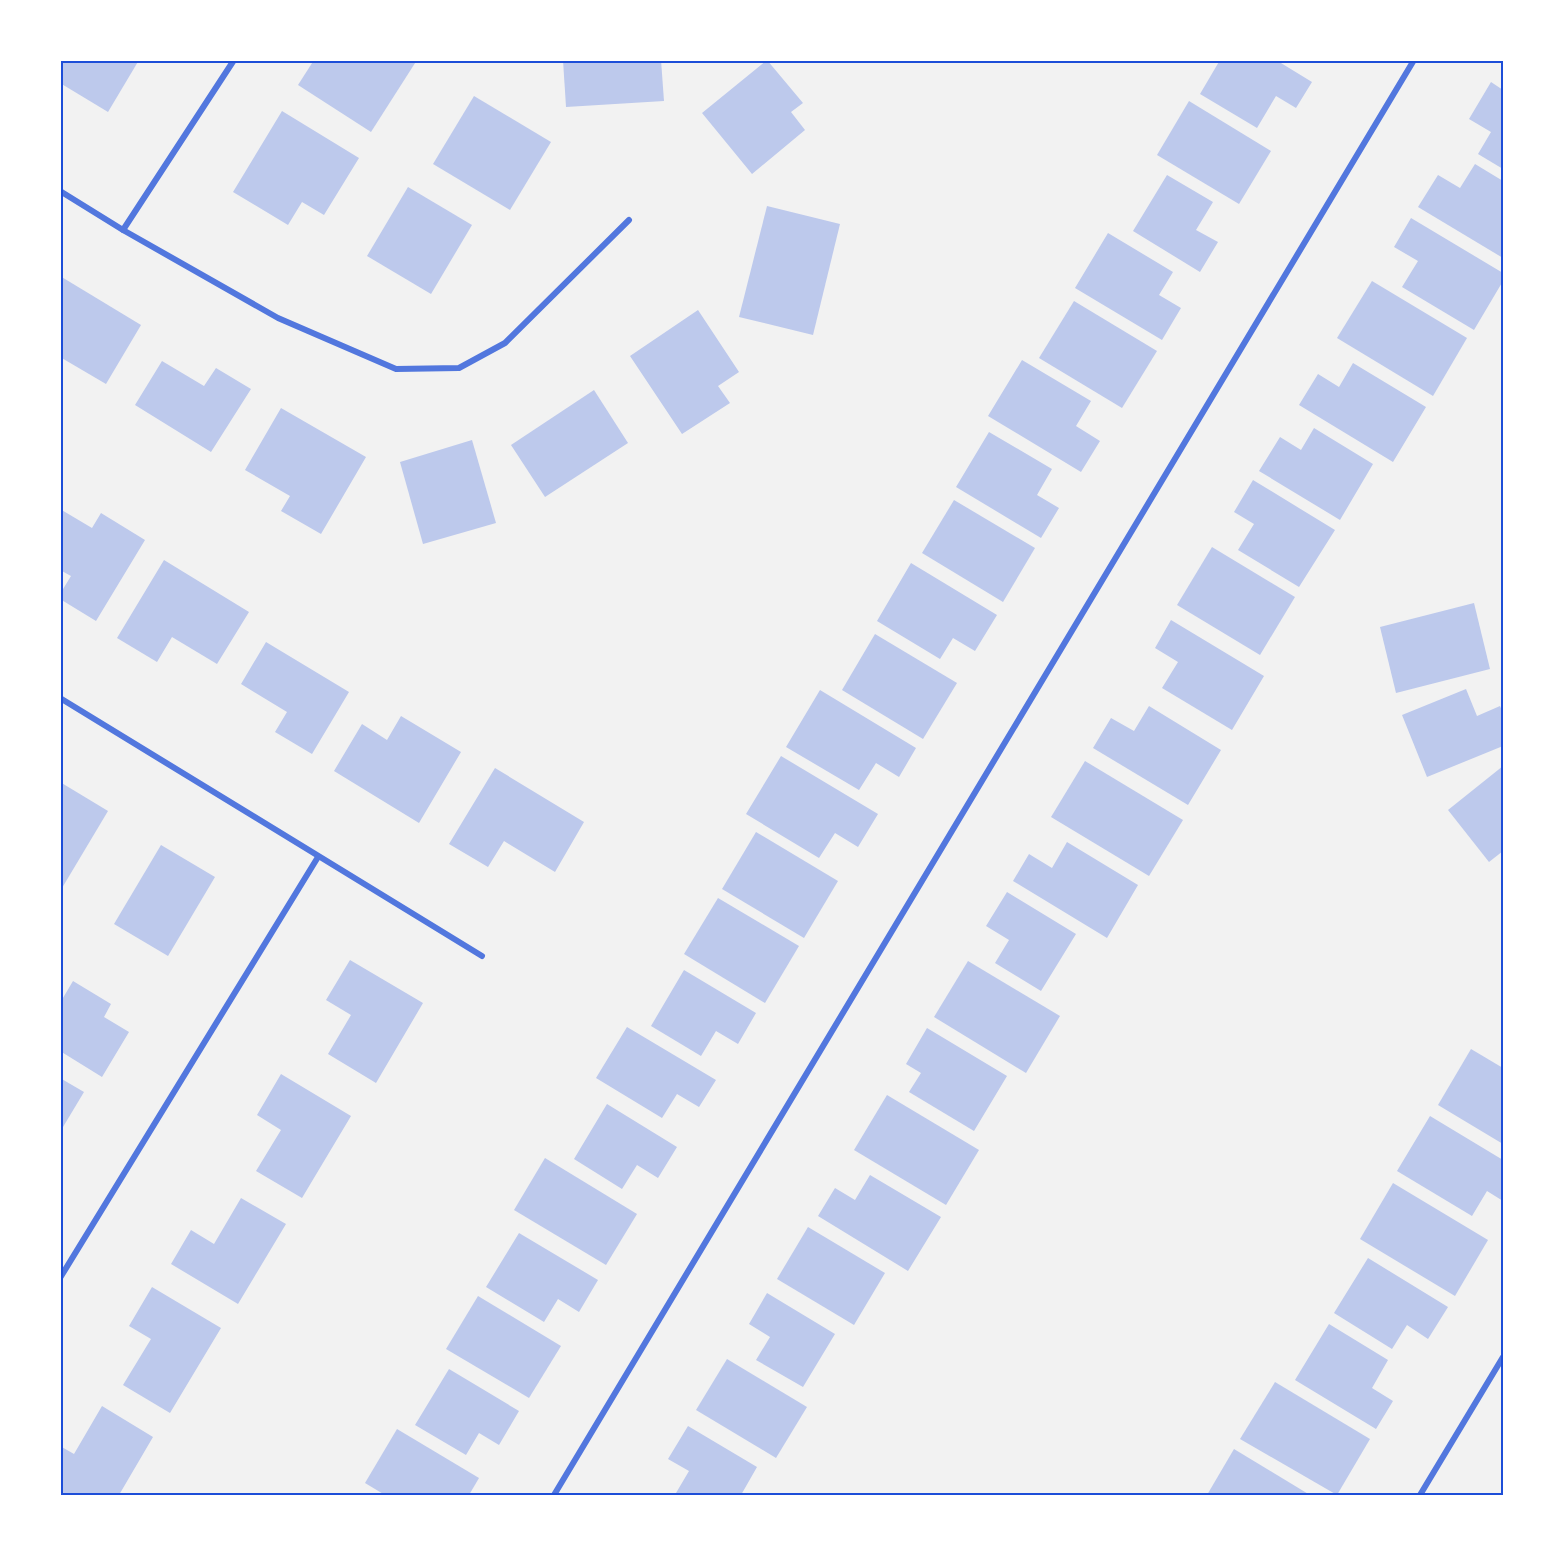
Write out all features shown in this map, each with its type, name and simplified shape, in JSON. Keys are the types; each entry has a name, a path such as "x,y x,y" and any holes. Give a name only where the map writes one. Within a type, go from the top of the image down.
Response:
{"street":[{"path":"123,230 234,60"},
{"path":"554,1495 1414,60"},
{"path":"60,191 123,230 278,318 396,369 459,368 505,343 629,220"},
{"path":"60,698 482,956"},
{"path":"60,1278 318,857"},
{"path":"1420,1495 1503,1357"}],"building":[{"path":"60,60 139,60 108,112 60,83"},
{"path":"314,60 417,60 371,132 298,85"},
{"path":"563,60 661,60 664,101 566,107"},
{"path":"767,60 803,103 791,112 805,130 752,174 702,113"},
{"path":"1220,60 1276,60 1312,82 1296,108 1276,96 1257,128 1200,94"},
{"path":"1491,82 1503,90 1503,169 1478,154 1491,132 1469,119"},
{"path":"474,96 551,142 510,210 433,164"},
{"path":"1189,101 1271,151 1239,204 1157,155"},
{"path":"282,111 359,158 324,215 302,202 288,225 233,192"},
{"path":"1475,164 1503,181 1503,258 1418,207 1438,175 1460,188"},
{"path":"1167,175 1213,202 1196,230 1218,242 1200,272 1133,231"},
{"path":"408,187 472,225 431,294 367,256"},
{"path":"767,206 840,224 813,335 739,317"},
{"path":"1411,218 1503,273 1503,281 1474,330 1402,287 1418,261 1394,247"},
{"path":"1108,233 1173,272 1159,295 1181,308 1162,340 1075,288"},
{"path":"60,276 141,325 106,384 60,357"},
{"path":"1372,281 1467,338 1433,396 1337,338"},
{"path":"1074,301 1157,351 1122,408 1039,358"},
{"path":"698,310 739,372 718,386 730,403 682,434 630,356"},
{"path":"1022,360 1091,401 1076,426 1100,441 1081,472 988,416"},
{"path":"162,361 204,386 216,368 251,389 211,452 135,405"},
{"path":"1353,363 1426,407 1393,462 1299,405 1318,374 1339,387"},
{"path":"594,390 628,443 545,497 511,445"},
{"path":"281,408 366,457 321,534 281,511 290,496 245,470"},
{"path":"1314,428 1373,464 1340,520 1259,471 1280,437 1301,450"},
{"path":"989,432 1052,469 1037,495 1059,508 1041,538 956,487"},
{"path":"472,440 496,523 423,544 400,462"},
{"path":"1253,480 1335,530 1299,587 1238,550 1254,524 1234,512"},
{"path":"954,500 1035,548 1003,602 922,553"},
{"path":"60,509 92,528 101,513 145,540 96,621 60,599 60,594 71,576 60,570"},
{"path":"1212,547 1295,597 1260,655 1177,605"},
{"path":"164,560 249,612 217,664 172,637 157,662 117,638"},
{"path":"911,563 997,615 975,651 953,638 940,659 877,621"},
{"path":"1474,603 1490,669 1396,693 1380,627"},
{"path":"1171,620 1264,676 1232,730 1162,688 1178,662 1155,648"},
{"path":"875,634 957,683 923,739 842,690"},
{"path":"266,642 349,692 312,754 275,732 287,712 241,684"},
{"path":"1466,689 1477,716 1500,706 1503,713 1503,746 1427,777 1402,715"},
{"path":"820,690 916,748 899,777 876,763 859,790 786,747"},
{"path":"1149,706 1221,750 1188,805 1093,748 1111,718 1134,731"},
{"path":"401,716 461,752 419,823 334,771 362,724 387,740"},
{"path":"781,756 878,814 858,847 835,833 819,858 746,814"},
{"path":"1085,761 1183,820 1149,876 1051,817"},
{"path":"1503,766 1503,851 1489,862 1448,810"},
{"path":"495,768 584,822 555,872 504,841 488,867 449,844"},
{"path":"60,782 108,811 62,888 60,887"},
{"path":"756,832 838,881 804,938 722,889"},
{"path":"1067,842 1138,885 1107,938 1013,881 1029,854 1052,868"},
{"path":"161,845 215,877 168,956 114,924"},
{"path":"1007,892 1076,934 1041,991 995,963 1009,940 986,926"},
{"path":"718,898 799,946 765,1003 684,954"},
{"path":"350,960 423,1003 376,1083 328,1054 351,1015 326,1000"},
{"path":"968,961 1060,1016 1026,1073 934,1017"},
{"path":"684,970 756,1013 738,1044 716,1031 701,1056 651,1026"},
{"path":"73,981 111,1004 104,1017 129,1032 102,1077 60,1051 60,1003"},
{"path":"627,1027 716,1080 699,1107 677,1094 662,1118 596,1078"},
{"path":"927,1028 1007,1076 974,1131 909,1092 921,1073 906,1064"},
{"path":"1471,1049 1503,1068 1503,1144 1438,1105"},
{"path":"281,1074 351,1116 302,1198 256,1171 281,1130 257,1115"},
{"path":"60,1078 84,1092 60,1132"},
{"path":"887,1095 979,1150 946,1205 854,1150"},
{"path":"607,1104 677,1147 658,1178 637,1165 622,1189 574,1159"},
{"path":"1430,1116 1503,1160 1503,1201 1487,1191 1472,1216 1397,1171"},
{"path":"545,1158 637,1214 606,1265 514,1210"},
{"path":"870,1175 941,1217 908,1271 818,1216 835,1188 855,1200"},
{"path":"1393,1183 1488,1240 1455,1296 1360,1239"},
{"path":"241,1198 286,1224 238,1304 171,1264 191,1230 214,1244"},
{"path":"808,1227 885,1273 854,1325 777,1279"},
{"path":"519,1233 598,1280 579,1312 558,1299 544,1322 486,1287"},
{"path":"1368,1258 1448,1307 1428,1339 1407,1325 1392,1349 1334,1313"},
{"path":"152,1287 221,1328 170,1413 123,1385 151,1339 129,1326"},
{"path":"767,1293 835,1334 803,1387 756,1360 770,1337 749,1324"},
{"path":"478,1296 561,1346 529,1398 446,1349"},
{"path":"1329,1324 1388,1360 1372,1388 1393,1401 1376,1429 1295,1380"},
{"path":"727,1359 807,1407 776,1458 696,1410"},
{"path":"449,1369 519,1411 499,1445 479,1433 466,1455 415,1425"},
{"path":"1275,1382 1370,1439 1337,1495 1240,1439"},
{"path":"102,1406 153,1437 119,1495 61,1495 60,1446 74,1454"},
{"path":"688,1426 757,1467 741,1495 679,1495 676,1493 689,1471 668,1459"},
{"path":"397,1429 479,1478 469,1495 385,1495 365,1483"},
{"path":"1234,1449 1310,1495 1207,1495"}]}
